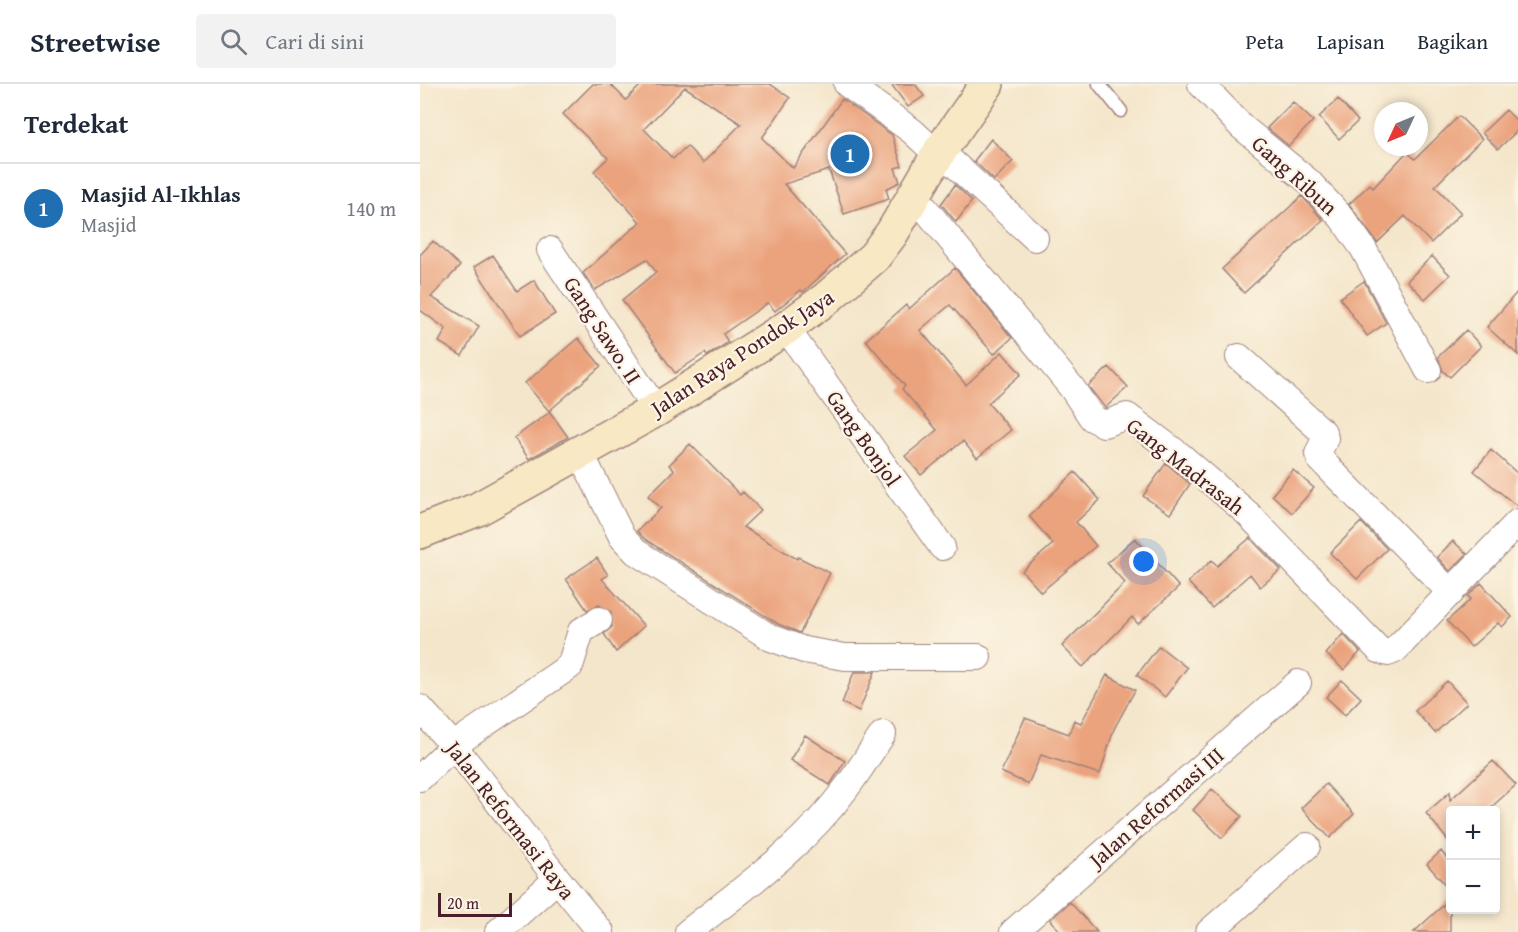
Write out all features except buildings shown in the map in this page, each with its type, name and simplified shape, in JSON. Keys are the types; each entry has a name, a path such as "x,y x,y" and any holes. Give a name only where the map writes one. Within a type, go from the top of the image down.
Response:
{"main road":[{"name":"Jalan Raya Pondok Jaya","path":"420,532 478,509 656,410 786,328 827,298 874,257 939,153 987,84"}],"street":[{"path":"846,84 912,131 1035,238"},
{"name":"Gang Ribun","path":"1202,84 1242,127 1308,181 1342,218 1363,248 1428,370"},
{"name":"Gang Madrasah","path":"914,195 1072,388 1092,418 1104,424 1127,416 1182,457 1247,513 1379,651 1388,653 1395,650 1427,620 1451,593"},
{"name":"Gang Sawo. II","path":"550,250 656,410"},
{"name":"Gang Bonjol","path":"786,328 942,547"},
{"path":"1239,357 1323,432 1325,438 1318,454 1320,459 1451,593 1518,522"},
{"path":"580,452 622,537 636,552 771,638 804,650 845,657 978,657"},
{"path":"420,778 453,745 570,666 581,631 599,620"},
{"name":"Jalan Reformasi III","path":"1013,932 1298,682"},
{"name":"Jalan Reformasi Raya","path":"420,708 453,745 556,880 601,932"},
{"path":"688,932 753,883 808,832 847,788 883,734"},
{"path":"1209,932 1307,846"},
{"path":"498,932 556,880"}],"lane":[{"path":"1099,84 1121,111"}],"place":[{"name":"Masjid Al-Ikhlas","path":"850,154"}]}
